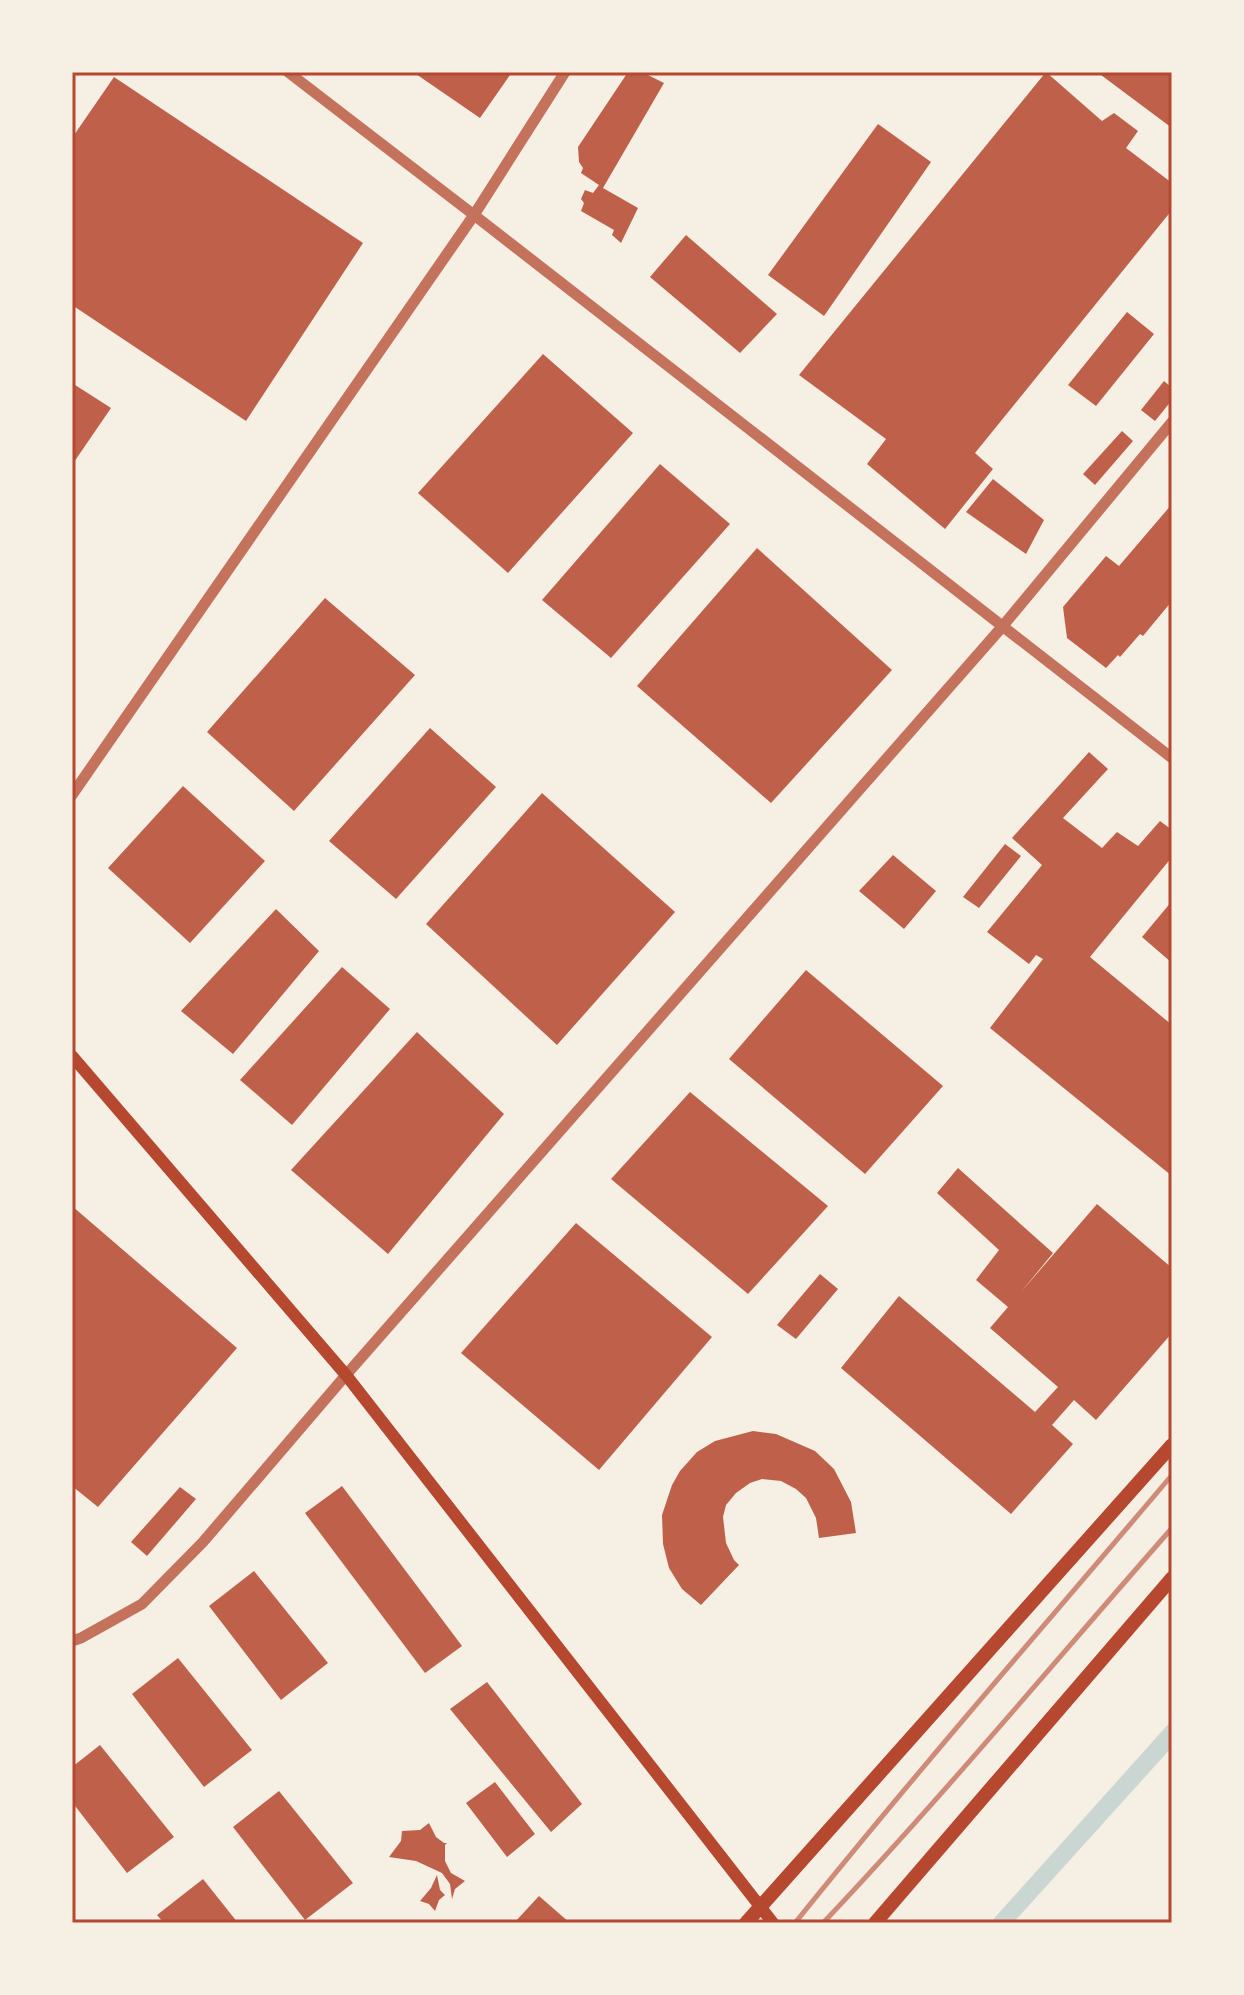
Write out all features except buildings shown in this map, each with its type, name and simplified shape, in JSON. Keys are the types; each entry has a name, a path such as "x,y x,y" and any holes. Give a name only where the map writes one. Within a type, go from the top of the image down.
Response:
{"main road":[{"path":"72,1056 346,1375 773,1923"},
{"path":"746,1923 1172,1445"},
{"path":"875,1923 1172,1578"}],"street":[{"path":"288,72 1172,758"},
{"path":"72,795 474,215 565,72"},
{"path":"72,1641 142,1604 203,1542 1002,627 1172,422"}],"shaded area":[{"path":"1172,1720 1172,1747 1013,1923 990,1923"}],"railway":[{"path":"795,1923 1172,1475"},
{"path":"823,1923 956,1777 1172,1528"}]}
